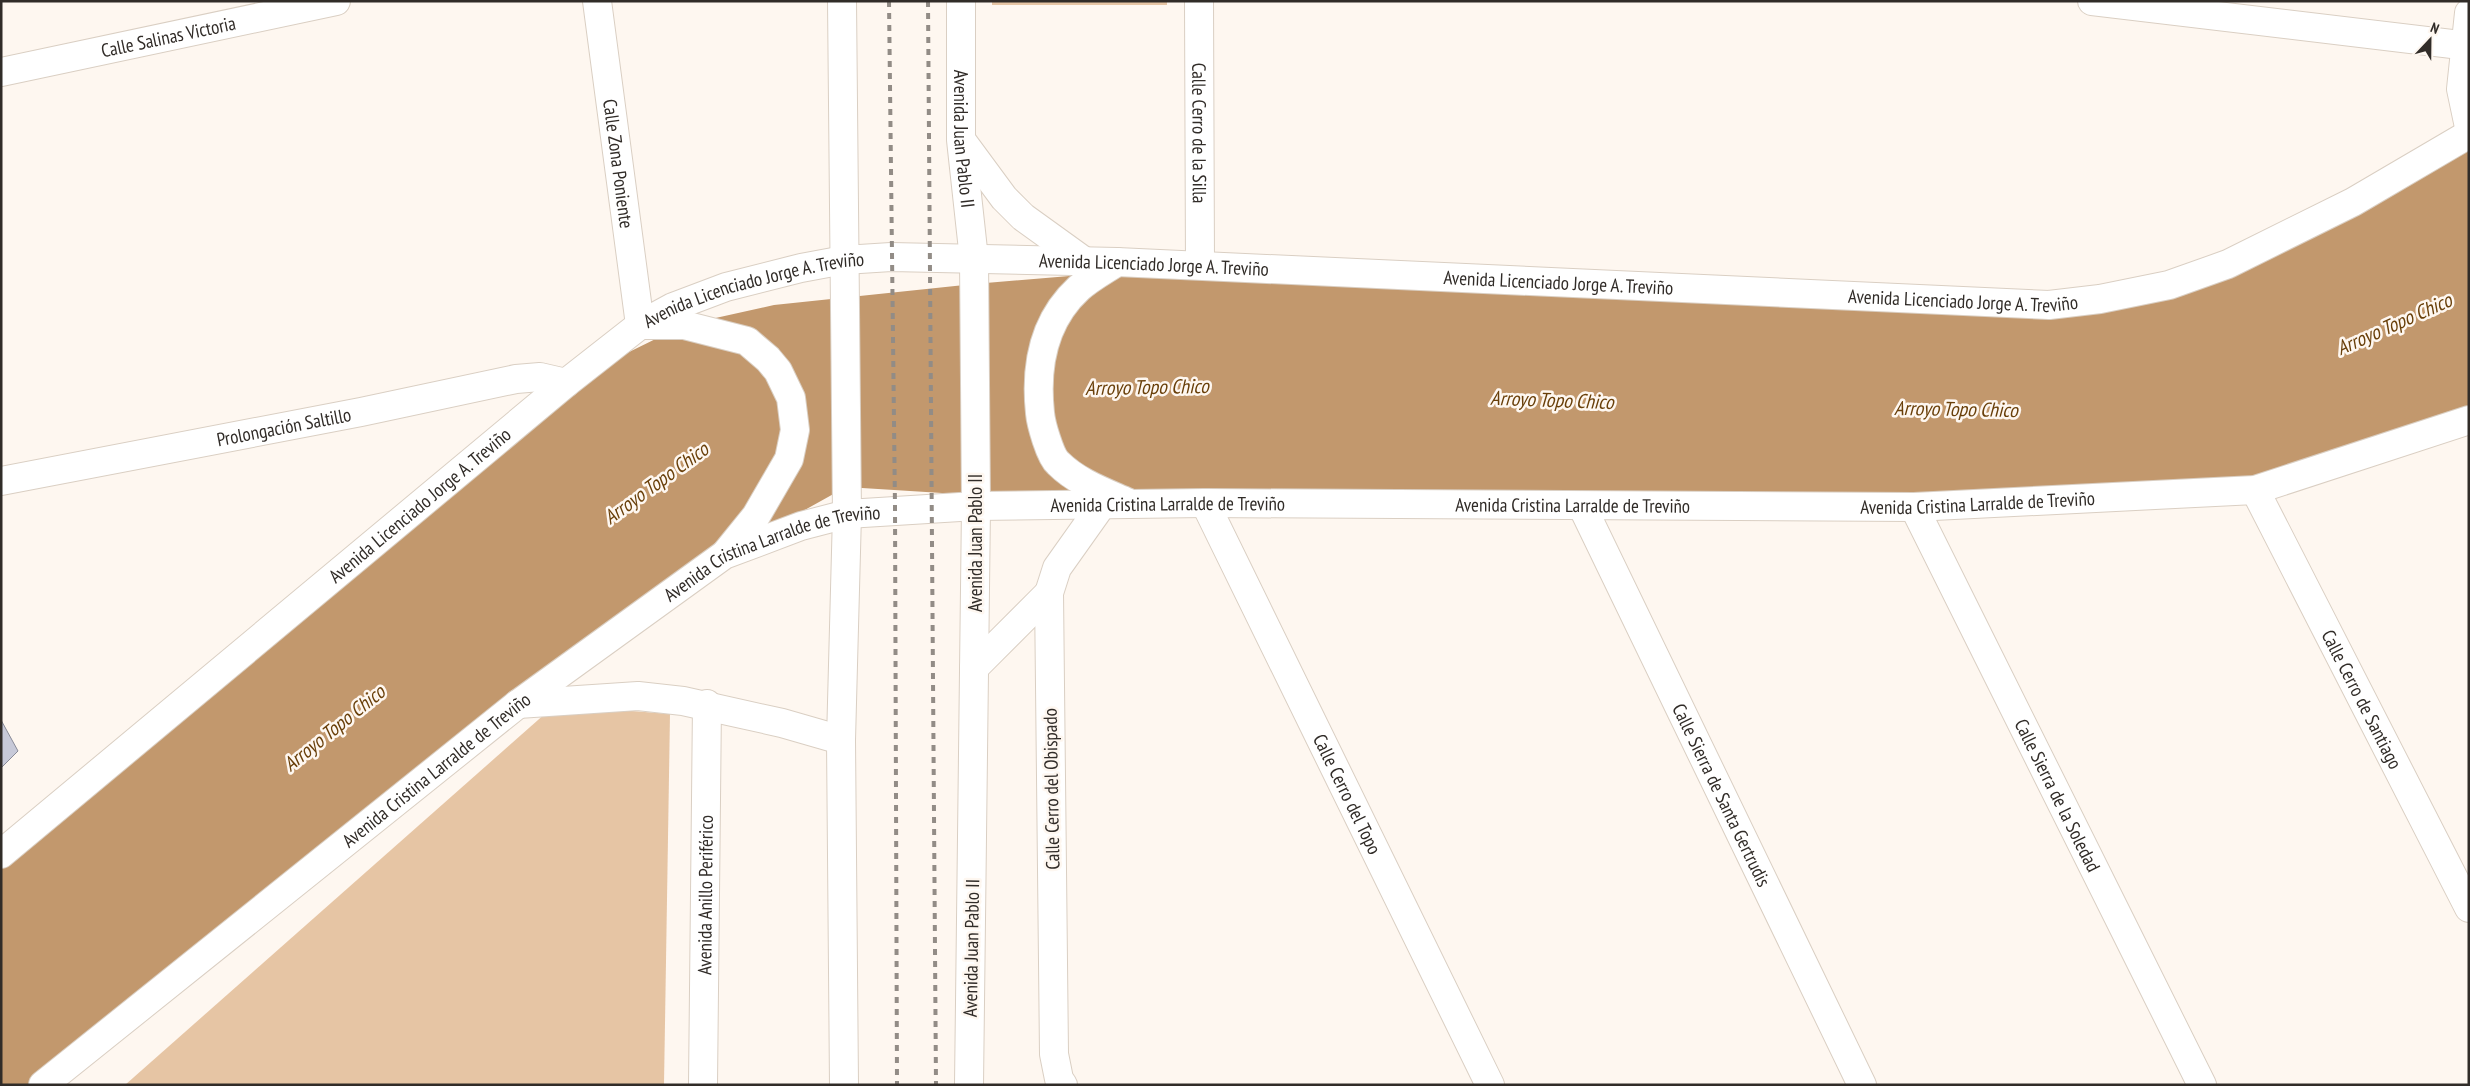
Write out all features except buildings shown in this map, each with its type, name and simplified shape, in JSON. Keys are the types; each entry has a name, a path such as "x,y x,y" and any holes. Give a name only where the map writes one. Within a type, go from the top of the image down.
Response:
{"main road":[{"name":"Calle Salinas Victoria","path":"1,72 336,1"},
{"name":"Calle Zona Poniente","path":"597,1 640,325"},
{"path":"842,1 847,501 841,740 843,1085"},
{"name":"Avenida Juan Pablo II","path":"961,1 961,140 974,272 976,496 969,1085"},
{"name":"Calle Cerro de la Silla","path":"1199,1 1200,265"},
{"path":"2092,1 2467,46"},
{"path":"2469,13 2462,89 2469,127"},
{"name":"Avenida Licenciado Jorge A. Treviño","path":"1,854 566,383 640,325 673,306 726,287 844,272 891,257 974,272 1084,261 1118,262 2049,305 2100,299 2170,285 2228,264 2353,202 2469,134"},
{"path":"961,140 1004,198 1023,217 1084,261"},
{"path":"1118,262 1080,287 1058,312 1043,344 1037,384 1041,422 1056,462 1083,483 1133,505"},
{"path":"640,325 684,325 747,341 768,358 778,371 791,398 796,430 789,459 756,516 724,555"},
{"name":"Prolongación Saltillo","path":"1,481 361,412 516,379 540,378 566,383"},
{"name":"Avenida Cristina Larralde de Treviño","path":"43,1085 518,704 724,555 801,526 847,501 976,496 1102,506 1205,503 1914,507 2255,490 2469,420"},
{"name":"Calle Cerro de Santiago","path":"2255,490 2469,908"},
{"name":"Calle Cerro del Topo","path":"1205,503 1490,1085"},
{"name":"Calle Cerro del Obispado","path":"1063,1085 1059,1079 1054,1054 1049,593 1057,568 1102,506"},
{"name":"Calle Sierra de Santa Gertrudis","path":"1582,506 1862,1085"},
{"name":"Calle Sierra de la Soledad","path":"1914,507 2202,1085"},
{"path":"974,668 1049,593"},
{"path":"518,704 638,696 707,704 841,740"},
{"name":"Avenida Anillo Periférico","path":"703,1085 707,704"}],"shaded area":[{"path":"992,1 1167,1 1167,5 992,5"},
{"path":"555,705 670,714 664,1085 125,1085"}],"water":[{"name":"Arroyo Topo Chico","path":"2469,138 2469,418 2255,490 1133,505 846,487 724,555 43,1085 1,1085 1,854 566,383 684,325 774,305 974,284 1200,265 2049,305 2169,285"}],"railway":[{"path":"889,1 895,506 897,1085"},
{"path":"928,1 936,1085"}]}
